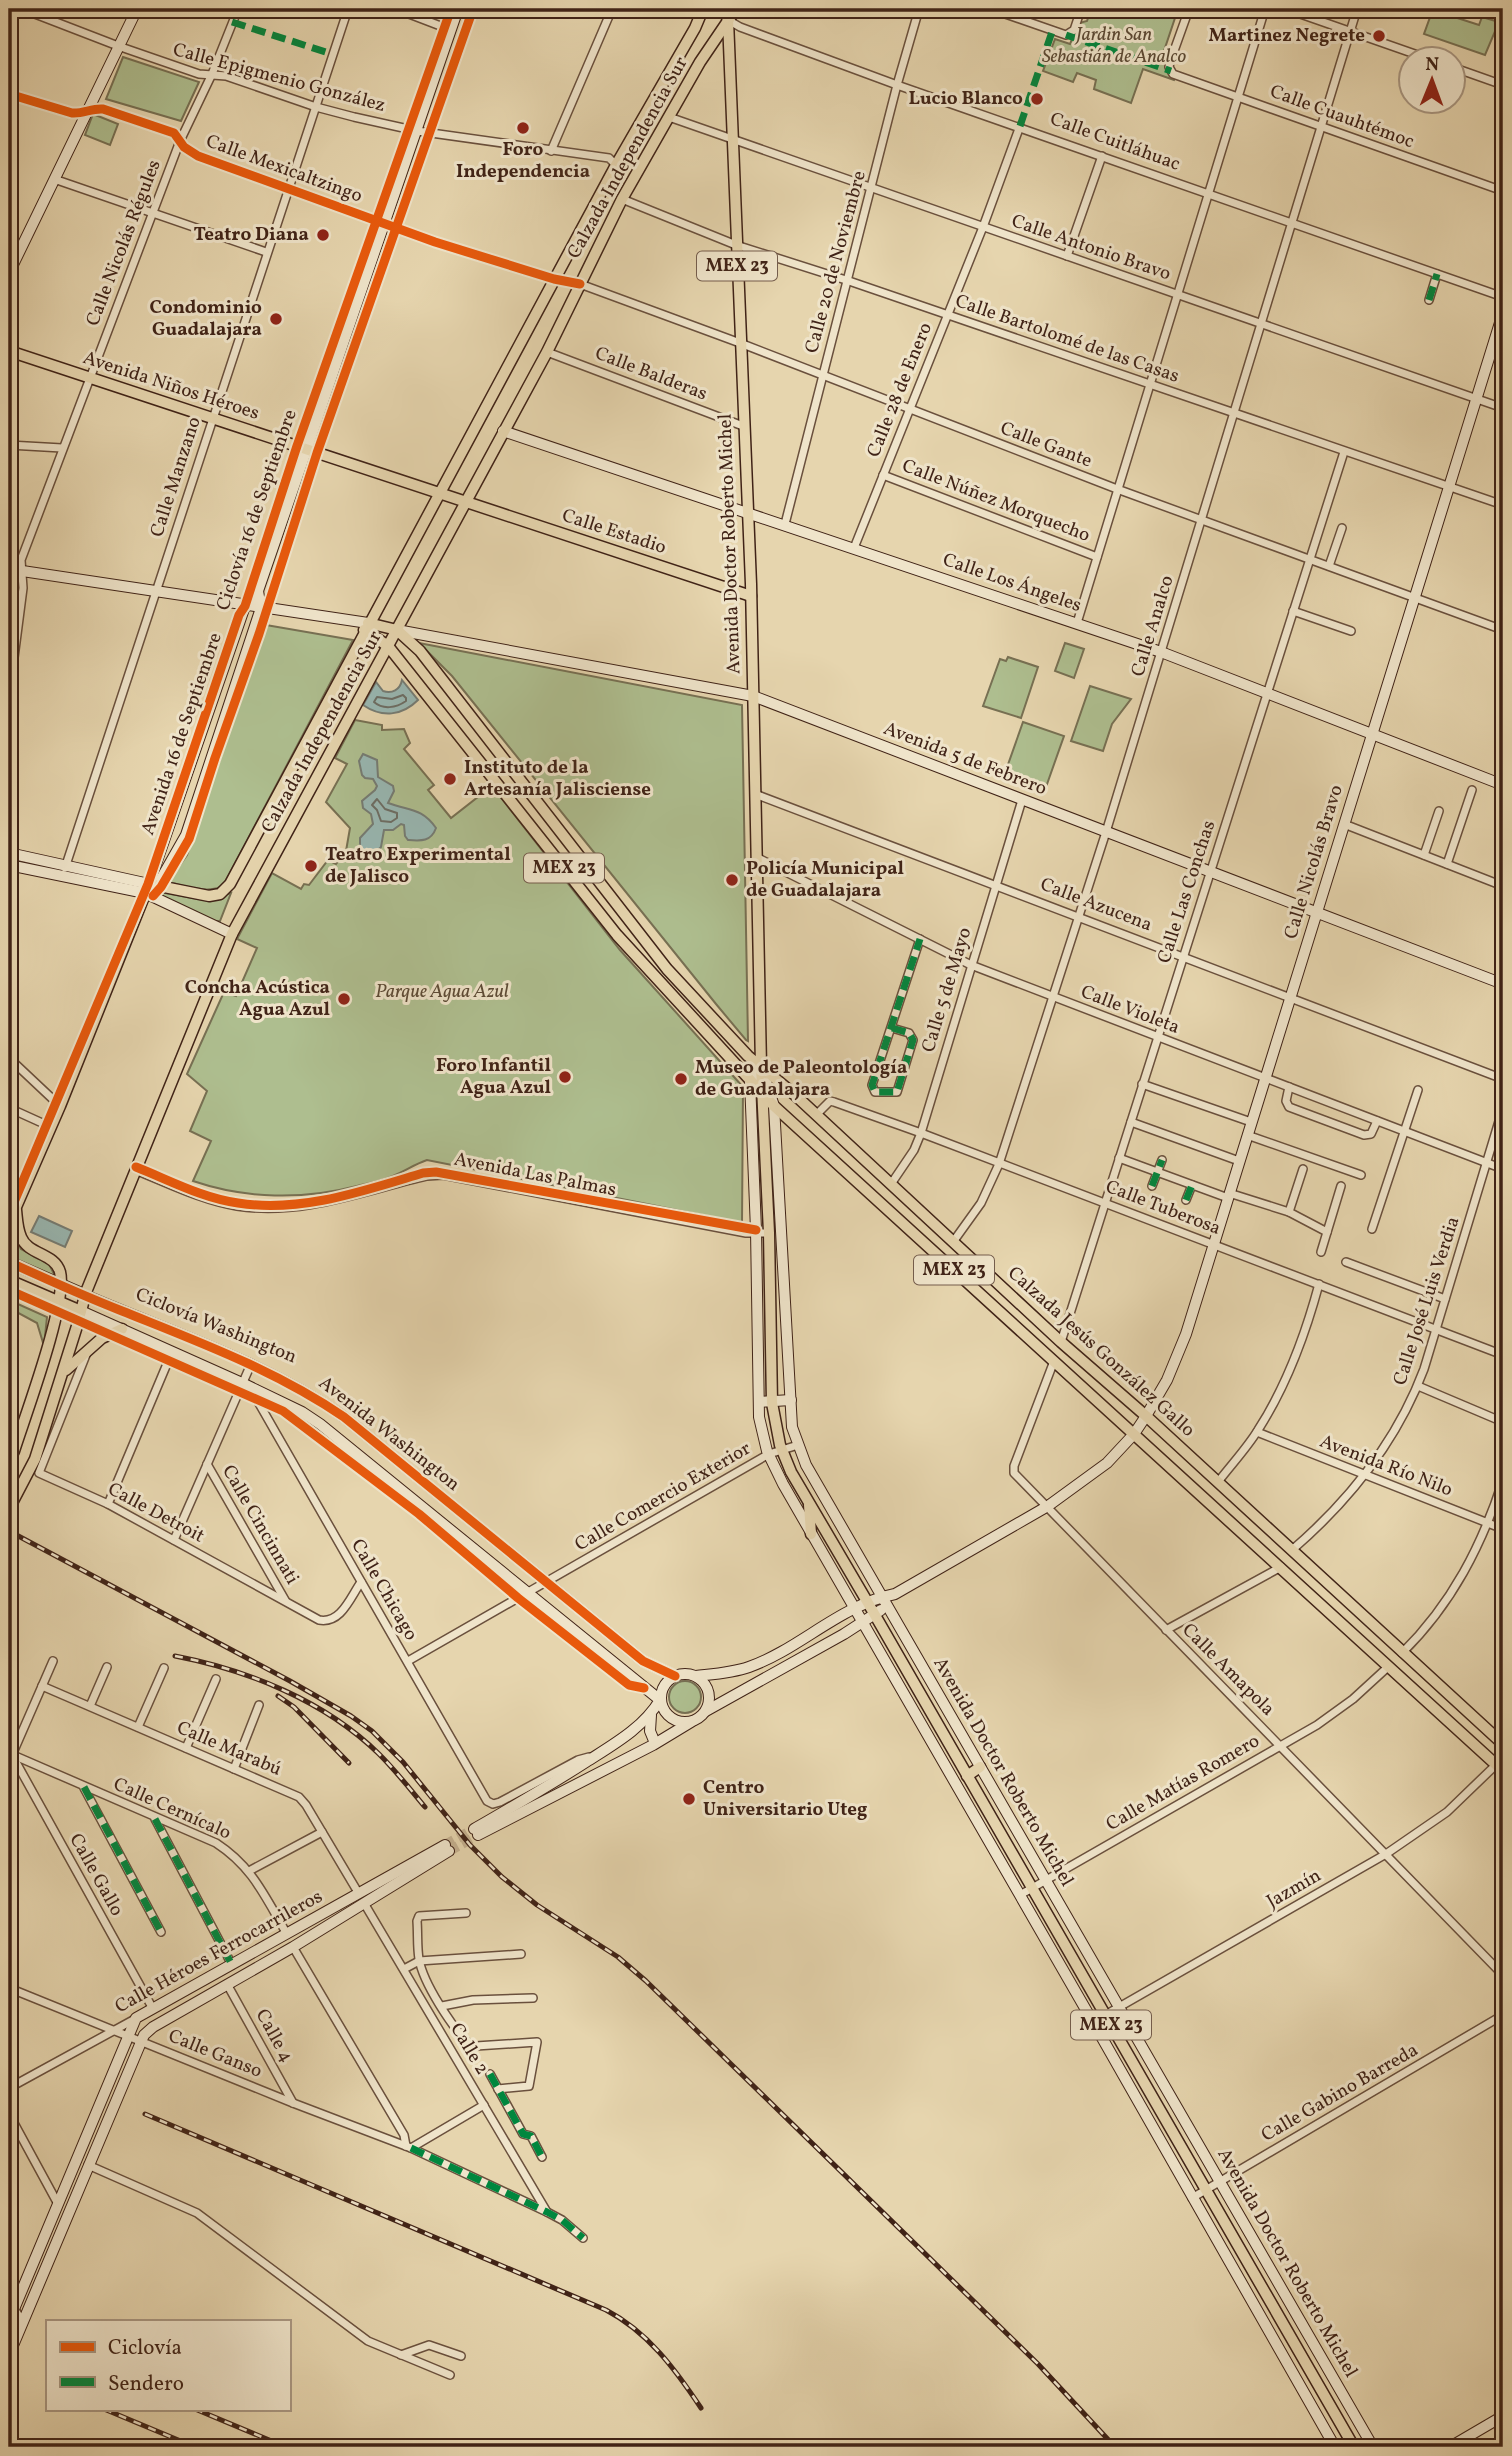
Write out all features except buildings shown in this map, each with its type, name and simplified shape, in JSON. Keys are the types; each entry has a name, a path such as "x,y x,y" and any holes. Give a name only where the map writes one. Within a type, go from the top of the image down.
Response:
{"main road":[{"path":"9,273 137,9"},
{"name":"Avenida 16 de Septiembre","path":"9,1223 150,888 245,606 258,591 458,9"},
{"name":"Calzada Independencia Sur","path":"150,888 209,896 220,894 230,884 366,626 441,494 554,279 695,28 703,9"},
{"path":"724,9 728,20"},
{"name":"Calzada Independencia Sur","path":"11,1505 35,1459 64,1372 85,1295 232,934 547,352 622,199 700,62 736,9"},
{"name":"Avenida Doctor Roberto Michel","path":"728,20 751,596 755,857 769,1233 772,1403 781,1449 797,1482 1354,2447"},
{"name":"Calle Nicolás Bravo","path":"1146,1416 1167,1380 1183,1344 1503,313"},
{"name":"Avenida Niños Héroes","path":"9,351 441,494"},
{"name":"Calle Los Ángeles","path":"503,431 1161,652 1503,785"},
{"name":"Calle Estadio","path":"441,494 751,596"},
{"path":"9,569 349,621 366,626"},
{"name":"Avenida 16 de Septiembre","path":"150,888 186,835 261,608 258,591"},
{"name":"MEX 23","path":"366,626 397,630"},
{"name":"MEX 23","path":"366,626 388,646 617,935 774,1106"},
{"name":"Calzada Jesús González Gallo","path":"397,630 421,651 667,969 748,1056 817,1115 1060,1342 1146,1416 1503,1744"},
{"name":"Avenida 5 de Febrero","path":"397,630 753,696 1503,984"},
{"path":"9,853 66,864 150,888 232,934"},
{"path":"9,865 150,888"},
{"path":"761,1066 750,1081 756,1233 758,1402 759,1417 769,1454 811,1534 1335,2447"},
{"name":"Avenida Doctor Roberto Michel","path":"761,1066 774,1106 792,1427 798,1445 811,1474 864,1567 1373,2447"},
{"name":"Calzada Jesús González Gallo","path":"774,1106 1501,1765"},
{"path":"9,1461 36,1382 58,1302 61,1275 52,1260 32,1250 21,1237 16,1207"},
{"name":"Avenida Washington","path":"9,1262 291,1382 344,1417 643,1661 675,1676"},
{"path":"770,1274 785,1273"},
{"name":"Avenida Washington","path":"9,1280 256,1389 320,1424 660,1700"},
{"path":"64,1372 89,1348 122,1329"},
{"path":"759,1372 789,1371"},
{"path":"758,1402 791,1400"},
{"path":"884,1601 855,1609 751,1666 727,1672 675,1676 664,1685 660,1700 651,1714 635,1729 476,1832 655,1743 706,1710 875,1614 884,1601 1048,1506 1093,1475 1134,1434 1146,1416"},
{"path":"797,1482 811,1474"},
{"path":"811,1534 808,1500 820,1490"},
{"path":"839,1554 852,1546"},
{"path":"852,1574 864,1567"},
{"path":"886,1633 898,1626"},
{"path":"696,1676 702,1681 709,1695 706,1710"},
{"path":"660,1700 665,1713 671,1718 691,1722"},
{"path":"651,1714 650,1731 655,1743"},
{"path":"967,1776 981,1768"},
{"name":"Calle Héroes Ferrocarrileros","path":"136,2018 287,1934 361,1898 447,1848"},
{"name":"Calle Héroes Ferrocarrileros","path":"140,2041 153,2027 293,1947 361,1898"},
{"path":"9,2321 11,2305 59,2205 136,2018"},
{"path":"9,2355 140,2041"},
{"path":"1450,2447 1503,2416"},
{"path":"1495,2447 1503,2443"}],"street":[{"name":"Calle Epigmenio González","path":"22,9 198,74 226,76 316,107 417,131 609,158 616,165"},
{"name":"Calle Nicolás Régules","path":"9,696 23,588 21,560 180,141 212,74 238,9"},
{"name":"Calle Manzano","path":"62,875 348,9"},
{"path":"396,9 451,30"},
{"path":"551,151 612,9"},
{"name":"Calle 20 de Noviembre","path":"785,524 897,85 919,9"},
{"path":"990,9 1066,35 1074,30 1081,9"},
{"name":"Calle Cuauhtémoc","path":"1189,9 1170,62 1171,71 1177,76 1503,191"},
{"path":"1077,623 1265,9"},
{"path":"1286,9 1396,47"},
{"name":"Calle Analco","path":"953,1242 982,1201 999,1164 1106,832 1357,9"},
{"name":"Calle Cuitláhuac","path":"728,20 897,85 1503,297"},
{"path":"1466,72 1503,85"},
{"name":"Calle Mexicaltzingo","path":"9,94 72,113 87,112 94,108 103,109 174,133 189,152 198,156 384,224 554,279 580,284"},
{"name":"Calle Antonio Bravo","path":"669,117 1503,408"},
{"name":"Calle 28 de Enero","path":"855,548 984,227 1020,126"},
{"path":"1067,256 1102,156"},
{"path":"54,178 266,252"},
{"name":"Calle Bartolomé de las Casas","path":"622,199 736,245 849,281 1503,505"},
{"path":"1429,300 1437,274"},
{"name":"Calle Gante","path":"580,284 1117,489 1503,630"},
{"name":"Calle Balderas","path":"547,352 743,426"},
{"path":"9,445 62,448"},
{"name":"Calle Las Conchas","path":"1060,1342 1345,452"},
{"name":"Calle Núñez Morquecho","path":"883,475 1097,557"},
{"path":"1329,566 1342,528"},
{"path":"1293,611 1352,631"},
{"path":"1447,864 1472,790"},
{"name":"Calle Azucena","path":"755,794 1503,1079"},
{"name":"Calle 5 de Mayo","path":"891,1184 908,1161 921,1132 1023,800"},
{"path":"1424,855 1439,811"},
{"path":"1344,824 1503,886"},
{"name":"Calle Violeta","path":"755,857 971,965 1503,1170"},
{"path":"892,1028 909,1033 913,1040 897,1092 875,1092 872,1085 920,939"},
{"path":"9,1058 60,1106"},
{"path":"1142,1084 1251,1122"},
{"path":"1289,1087 1286,1101 1289,1107 1364,1135 1371,1134 1377,1121"},
{"path":"1372,1229 1418,1090"},
{"name":"Calle Tuberosa","path":"817,1115 830,1101 921,1132 1503,1355"},
{"path":"9,1108 51,1127"},
{"name":"Calle José Luis Verdia","path":"1292,1550 1338,1507 1365,1474 1396,1430 1418,1386 1503,1108"},
{"path":"1130,1122 1239,1161"},
{"path":"1247,1135 1361,1175"},
{"path":"1119,1158 1192,1185 1289,1212 1327,1232"},
{"path":"1152,1186 1162,1160"},
{"path":"1289,1212 1303,1169"},
{"name":"Avenida Las Palmas","path":"135,1170 204,1198 253,1208 319,1204 427,1175 443,1175 756,1233 769,1233"},
{"path":"1186,1200 1192,1185"},
{"path":"1321,1252 1341,1186"},
{"path":"1346,1262 1445,1299"},
{"path":"1218,1482 1257,1432 1294,1362 1308,1327 1319,1284"},
{"name":"Calle Detroit","path":"89,1348 39,1473 108,1504 319,1620 329,1622 337,1617 360,1582"},
{"path":"108,1504 172,1352"},
{"name":"Calle Amapola","path":"1054,1361 1013,1470 1503,1975"},
{"path":"174,1540 251,1364"},
{"path":"1418,1386 1503,1422"},
{"name":"Calle Chicago","path":"256,1389 257,1400 487,1801 493,1804 500,1802 578,1760 598,1754"},
{"name":"Avenida Río Nilo","path":"1257,1432 1503,1529"},
{"name":"Calle Comercio Exterior","path":"408,1661 769,1454 798,1445"},
{"name":"Calle Cincinnati","path":"207,1464 286,1602"},
{"path":"1402,1653 1419,1637 1451,1594 1489,1523 1503,1480"},
{"path":"1166,1630 1281,1567"},
{"path":"11,1755 52,1661"},
{"name":"Calle Matías Romero","path":"1020,1895 1335,1714 1390,1665"},
{"path":"89,1706 107,1667"},
{"path":"138,1727 164,1668"},
{"path":"186,1748 216,1679"},
{"name":"Calle Marabú","path":"42,1686 299,1797 323,1832 361,1898"},
{"path":"234,1769 259,1705"},
{"name":"Calle Cernícalo","path":"11,1755 216,1843 249,1871 287,1934"},
{"name":"Calle Gallo","path":"11,1755 153,2009"},
{"name":"Jazmín","path":"1093,2022 1386,1854 1447,1812 1501,1765"},
{"path":"84,1787 161,1932"},
{"path":"155,1819 232,1965"},
{"path":"249,1871 323,1832"},
{"name":"Calle 2","path":"361,1898 547,2212"},
{"path":"466,1913 419,1916 419,1961 423,1974 456,2029 471,2045 537,2042 529,2086 498,2089"},
{"path":"293,1947 404,2135 408,2147 484,2105"},
{"path":"404,1969 419,1961 521,1954"},
{"name":"Calle 4","path":"227,1984 293,2103"},
{"name":"Calle Ganso","path":"9,1987 408,2147 547,2212 562,2220 583,2238"},
{"path":"442,2006 473,2000 533,1998"},
{"name":"Calle Gabino Barreda","path":"1192,2198 1503,2015"},
{"name":"Calle Héroes Ferrocarrileros","path":"9,2088 136,2018"},
{"path":"490,2074 523,2134 531,2136 542,2157"},
{"path":"9,2114 59,2205"},
{"path":"88,2165 197,2214 368,2341 450,2375"},
{"path":"11,2305 23,2322"},
{"path":"400,2355 429,2345 461,2356"}],"green space":[{"name":"Jardin San Sebastián de Analco","path":"1091,9 1178,9 1164,51 1173,48 1168,73 1174,80 1143,69 1131,103 1094,89 1096,80 1077,73 1073,82 1043,71 1055,39 1070,44 1079,23 1087,21"},
{"path":"1433,9 1446,9 1445,14 1479,25 1482,17 1499,22 1485,55 1466,48 1466,46 1424,34"},
{"path":"123,57 199,82 181,121 106,99"},
{"path":"93,114 118,124 110,145 85,135"},
{"path":"266,625 353,640 224,884 205,889 168,882 187,855"},
{"path":"419,643 742,705 748,1041 452,676"},
{"path":"1065,643 1084,649 1074,678 1055,671"},
{"path":"1008,657 1038,667 1021,718 983,706 1000,659 1006,661"},
{"path":"1090,686 1131,699 1112,724 1103,751 1071,741"},
{"name":"Parque Agua Azul","path":"355,720 382,725 382,730 404,729 410,743 404,749 434,785 428,790 451,818 492,786 620,950 743,1087 742,1223 427,1160 384,1179 316,1194 254,1194 193,1181 211,1141 190,1131 207,1091 187,1074 224,992 236,996 257,948 237,939 272,873 301,889 304,884 309,885 328,860 336,864 346,851 350,828 326,802 347,764 335,758"},
{"path":"1023,722 1064,736 1046,787 1005,773"},
{"path":"154,891 204,900 231,893 220,921 215,921 153,894"},
{"path":"11,1228 21,1249 49,1264 56,1278 9,1258"},
{"path":"9,1300 47,1317 44,1346 37,1323 9,1308"},
{"path":"685,1681 697,1685 701,1697 697,1709 685,1713 673,1709 669,1697 673,1685"}],"water":[{"path":"402,680 418,700 412,705 399,712 385,713 363,705 376,682 383,691 389,692 397,689"},
{"path":"363,754 377,760 378,777 393,786 394,791 388,803 426,817 436,828 431,836 421,840 408,840 404,825 401,824 393,830 384,830 381,847 377,851 365,852 360,848 360,838 373,824 371,814 363,808 362,801 377,786 373,779 362,775 359,761"},
{"path":"39,1216 72,1231 65,1247 31,1232"}],"tunnel":[{"path":"445,1845 474,1829"},
{"path":"449,1851 478,1835"}],"railway":[{"path":"9,1531 290,1681 372,1731 403,1762 470,1845 502,1877 537,1905 618,1957 646,1981 1038,2364 1115,2447"},
{"path":"175,1656 257,1679 284,1690 335,1718 379,1754 425,1807"},
{"path":"278,1696 294,1707 349,1763"},
{"path":"145,2114 606,2310 648,2340 671,2366 701,2408"},
{"path":"106,2410 195,2447"},
{"path":"197,2410 286,2447"}],"marked path":[{"path":"232,22 332,54"},
{"path":"1020,126 1052,32"},
{"path":"1066,35 1171,71"},
{"path":"1429,300 1437,274"},
{"path":"892,1028 909,1033 913,1040 897,1092 875,1092 872,1085 920,939"},
{"path":"1152,1186 1162,1160"},
{"path":"1186,1200 1192,1185"},
{"path":"84,1787 161,1932"},
{"path":"155,1819 232,1965"},
{"path":"490,2074 523,2134 531,2136 542,2157"},
{"path":"411,2148 547,2212 562,2220 583,2238"}],"cycle path":[{"name":"Ciclovía 16 de Septiembre","path":"9,1214 148,884 239,615 245,606 297,446 451,9"},
{"path":"153,896 189,839 317,453 473,9"},
{"path":"9,94 72,113 103,109 174,133 184,147 198,156 435,242 554,279 580,284"},
{"path":"136,1167 199,1193 238,1203 308,1203 436,1172 756,1230"},
{"name":"Ciclovía Washington","path":"9,1262 236,1358 318,1400 344,1417 643,1661 675,1676"},
{"path":"9,1290 283,1411 419,1514 518,1598 629,1685 644,1688"}],"place":[{"name":"Martinez Negrete","path":"1379,36"},
{"name":"Lucio Blanco","path":"1037,99"},
{"name":"Foro Independencia","path":"523,128"},
{"name":"Teatro Diana","path":"323,235"},
{"name":"Condominio Guadalajara","path":"276,319"},
{"name":"Instituto de la Artesanía Jalisciense","path":"450,779"},
{"name":"Teatro Experimental de Jalisco","path":"311,866"},
{"name":"Policía Municipal de Guadalajara","path":"732,880"},
{"name":"Concha Acústica Agua Azul","path":"344,999"},
{"name":"Foro Infantil Agua Azul","path":"565,1077"},
{"name":"Museo de Paleontología de Guadalajara","path":"681,1079"},
{"name":"Centro Universitario Uteg","path":"689,1799"}]}
